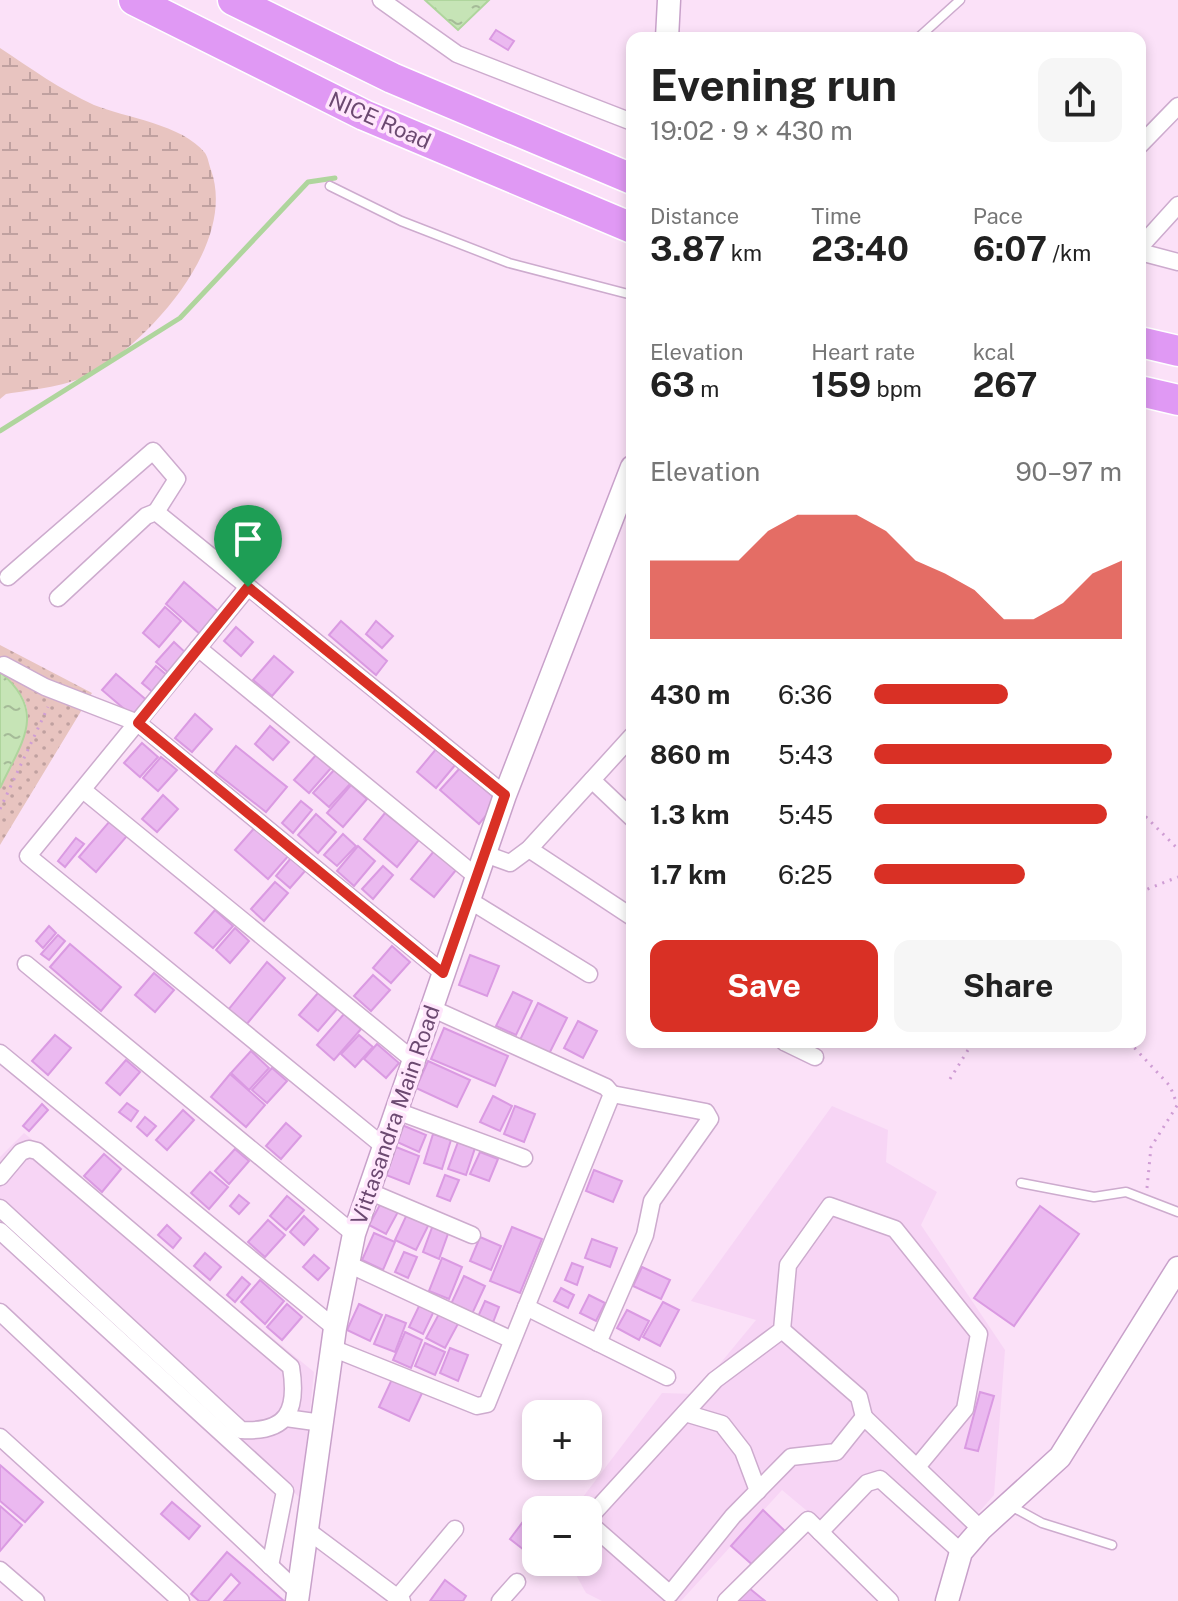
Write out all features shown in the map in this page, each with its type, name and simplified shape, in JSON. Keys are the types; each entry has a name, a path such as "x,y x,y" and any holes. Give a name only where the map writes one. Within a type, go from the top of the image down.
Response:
{"highway":[{"name":"NICE Road","path":"134,0 364,115 626,225"},
{"name":"NICE Road","path":"233,0 392,78 626,176"},
{"path":"1146,343 1178,351"},
{"path":"1146,392 1178,400"}],"street":[{"path":"381,0 457,54 626,120"},
{"path":"667,32 669,0"},
{"path":"1146,139 1178,106"},
{"path":"1146,242 1178,205"},
{"path":"1146,251 1178,262"},
{"path":"8,577 153,451 177,479 156,512 146,516 58,598"},
{"name":"Vittasandra Main Road","path":"297,1596 334,1338 354,1234 394,1110 505,795 626,482"},
{"path":"156,512 505,795"},
{"path":"248,587 28,856 382,1145"},
{"path":"198,648 477,877"},
{"path":"4,665 45,687 138,723 443,973"},
{"path":"485,854 510,863 529,849 626,743"},
{"path":"592,780 626,812"},
{"path":"83,790 412,1059"},
{"path":"529,849 626,913"},
{"path":"469,900 589,974"},
{"path":"26,964 354,1234"},
{"path":"431,1008 606,1087 612,1094 706,1112 710,1119 652,1201 645,1235 598,1343"},
{"path":"796,1048 815,1057"},
{"path":"0,1053 334,1338 483,1407 612,1094"},
{"path":"394,1110 524,1158"},
{"path":"0,1177 21,1152 29,1149 37,1151 291,1367 295,1394 286,1418"},
{"path":"368,1191 472,1235"},
{"path":"602,1505 715,1380 782,1330 788,1265 830,1206 895,1229 979,1334 965,1409 917,1467"},
{"path":"0,1208 241,1430 264,1431 286,1418 322,1423"},
{"path":"0,1231 285,1491 270,1566"},
{"path":"348,1264 512,1340"},
{"path":"947,1601 961,1552 981,1529 1060,1457 1178,1268"},
{"path":"526,1307 667,1377"},
{"path":"0,1312 270,1566 297,1596"},
{"path":"782,1330 859,1397 864,1417 981,1529"},
{"path":"685,1413 722,1424 743,1451 758,1491"},
{"path":"602,1533 670,1594 791,1457 836,1452 864,1417"},
{"path":"0,1437 181,1601"},
{"path":"820,1532 867,1483 880,1479 961,1552"},
{"path":"726,1601 808,1520 890,1601"},
{"path":"307,1530 391,1597 455,1529"},
{"path":"0,1570 36,1601"},
{"path":"500,1601 517,1582"}],"lane":[{"path":"925,32 960,0"},
{"path":"330,186 401,221 509,263 626,293"},
{"path":"1021,1183 1094,1197 1126,1192 1178,1212"},
{"path":"1008,1505 1042,1523 1112,1545"}],"path":[{"path":"0,809 52,698"},
{"path":"1146,817 1178,849"},
{"path":"1146,890 1178,877"},
{"path":"950,1079 969,1048"},
{"path":"1135,1048 1160,1074 1178,1105 1151,1147 1146,1170 1147,1190 1156,1204"}],"shaded area":[{"path":"832,1106 888,1130 886,1162 937,1192 921,1225 1005,1350 994,1495 952,1543 878,1474 825,1526 782,1490 681,1601 602,1601 586,1593 577,1576 602,1576 602,1496 584,1496 596,1480 602,1480 602,1472 662,1393 695,1394 756,1320 691,1301"},
{"path":"24,1133 314,1372 301,1499 0,1218 0,1157"}],"green space":[{"path":"0,48 94,105 168,128 195,143 207,157 216,198 212,227 201,257 164,312 141,336 84,377 51,387 6,394 0,399"},
{"path":"0,645 92,693 0,845 0,788 28,717 17,689 0,672"}],"water":[{"path":"425,0 489,0 458,30"},
{"path":"0,672 15,687 27,714 22,741 0,788"}],"building":[{"path":"496,30 514,41 508,50 490,39"},
{"path":"184,582 220,613 201,635 166,604"},
{"path":"165,607 181,621 159,647 143,633"},
{"path":"341,621 387,661 376,675 329,635"},
{"path":"376,621 393,636 382,648 366,634"},
{"path":"236,627 253,642 241,656 224,641"},
{"path":"174,642 188,655 171,675 156,662"},
{"path":"274,656 293,672 272,696 253,680"},
{"path":"156,666 169,677 155,694 142,683"},
{"path":"116,674 150,703 136,719 102,690"},
{"path":"195,714 212,729 192,752 175,738"},
{"path":"270,726 289,742 273,760 255,744"},
{"path":"142,743 158,757 140,777 124,763"},
{"path":"236,746 287,787 266,812 215,772"},
{"path":"437,748 456,764 436,788 417,772"},
{"path":"316,755 331,768 309,793 294,780"},
{"path":"161,757 177,770 158,791 143,778"},
{"path":"460,768 498,801 479,824 440,790"},
{"path":"335,769 351,783 329,807 313,793"},
{"path":"351,785 367,799 343,827 327,813"},
{"path":"163,795 178,809 157,832 142,819"},
{"path":"301,801 312,810 293,833 282,823"},
{"path":"385,813 419,840 397,867 364,839"},
{"path":"316,814 336,832 318,853 298,835"},
{"path":"109,822 127,836 96,872 79,857"},
{"path":"257,825 290,854 268,879 235,850"},
{"path":"343,834 356,846 337,866 324,855"},
{"path":"76,838 84,844 65,867 58,861"},
{"path":"358,846 375,861 354,886 337,871"},
{"path":"434,851 456,870 434,897 411,879"},
{"path":"291,858 305,871 290,888 276,876"},
{"path":"383,866 393,875 373,899 362,889"},
{"path":"275,882 288,893 264,921 251,909"},
{"path":"215,910 233,926 213,948 195,933"},
{"path":"49,926 56,933 43,948 36,941"},
{"path":"235,928 249,941 230,963 216,950"},
{"path":"58,935 65,941 49,960 41,954"},
{"path":"70,944 121,987 101,1011 50,967"},
{"path":"392,946 410,962 391,983 373,968"},
{"path":"470,955 499,966 487,996 459,985"},
{"path":"267,962 285,978 246,1025 228,1010"},
{"path":"154,973 174,990 155,1012 135,995"},
{"path":"373,975 390,990 371,1011 354,996"},
{"path":"513,992 532,1001 516,1035 496,1026"},
{"path":"318,993 337,1009 318,1031 299,1015"},
{"path":"538,1003 567,1018 548,1056 519,1042"},
{"path":"344,1014 361,1029 334,1060 317,1045"},
{"path":"578,1021 597,1031 583,1058 564,1048"},
{"path":"444,1028 508,1056 495,1086 431,1059"},
{"path":"55,1035 71,1048 48,1075 32,1061"},
{"path":"359,1035 373,1047 355,1067 341,1054"},
{"path":"377,1044 399,1063 386,1078 364,1059"},
{"path":"251,1051 269,1068 249,1090 231,1073"},
{"path":"126,1060 140,1072 120,1095 106,1083"},
{"path":"428,1061 470,1080 457,1107 416,1088"},
{"path":"272,1068 287,1081 267,1103 252,1090"},
{"path":"230,1074 265,1105 246,1127 211,1097"},
{"path":"493,1096 512,1106 500,1131 480,1122"},
{"path":"127,1103 138,1111 131,1121 119,1112"},
{"path":"42,1104 48,1110 29,1131 23,1126"},
{"path":"515,1106 535,1114 524,1142 504,1134"},
{"path":"183,1110 194,1120 167,1150 156,1140"},
{"path":"145,1117 156,1126 147,1136 137,1127"},
{"path":"286,1123 301,1136 281,1159 266,1146"},
{"path":"402,1125 426,1135 419,1152 395,1141"},
{"path":"433,1134 451,1140 442,1169 424,1163"},
{"path":"458,1142 475,1148 466,1175 448,1169"},
{"path":"396,1147 419,1156 409,1184 386,1175"},
{"path":"235,1149 249,1161 229,1184 215,1171"},
{"path":"480,1152 498,1159 489,1181 470,1174"},
{"path":"104,1154 121,1169 102,1192 84,1176"},
{"path":"594,1170 622,1181 613,1202 586,1191"},
{"path":"210,1172 228,1187 209,1209 191,1193"},
{"path":"445,1175 459,1180 450,1201 437,1196"},
{"path":"239,1195 249,1203 239,1214 230,1206"},
{"path":"287,1196 304,1210 286,1230 270,1216"},
{"path":"382,1201 399,1210 386,1234 369,1225"},
{"path":"1040,1206 1079,1234 1014,1326 974,1298"},
{"path":"408,1212 430,1222 416,1250 395,1240"},
{"path":"304,1216 318,1229 304,1245 290,1232"},
{"path":"268,1220 285,1235 265,1257 248,1242"},
{"path":"167,1225 181,1238 173,1248 158,1235"},
{"path":"433,1225 449,1231 439,1259 423,1252"},
{"path":"512,1227 542,1239 520,1293 490,1281"},
{"path":"374,1233 395,1242 383,1270 362,1260"},
{"path":"480,1237 501,1246 491,1270 470,1261"},
{"path":"592,1239 617,1248 610,1267 585,1258"},
{"path":"404,1252 417,1257 408,1278 395,1272"},
{"path":"205,1253 221,1267 210,1280 194,1266"},
{"path":"314,1255 329,1268 318,1280 303,1267"},
{"path":"442,1258 462,1267 449,1299 429,1291"},
{"path":"572,1263 583,1267 577,1285 565,1280"},
{"path":"642,1267 670,1280 661,1299 633,1286"},
{"path":"464,1276 485,1286 472,1314 451,1304"},
{"path":"242,1277 250,1284 235,1302 227,1295"},
{"path":"260,1280 284,1301 265,1324 241,1302"},
{"path":"561,1288 574,1295 568,1308 554,1301"},
{"path":"589,1295 605,1303 596,1321 580,1313"},
{"path":"485,1301 499,1307 492,1325 477,1319"},
{"path":"663,1302 679,1310 660,1346 643,1337"},
{"path":"287,1304 302,1317 282,1340 267,1327"},
{"path":"359,1304 382,1315 370,1341 347,1330"},
{"path":"420,1304 434,1311 423,1334 409,1327"},
{"path":"627,1310 649,1321 639,1340 617,1328"},
{"path":"440,1312 459,1322 445,1348 426,1338"},
{"path":"386,1315 406,1323 395,1352 374,1344"},
{"path":"405,1332 422,1340 411,1368 393,1360"},
{"path":"425,1343 445,1352 435,1375 415,1366"},
{"path":"450,1348 468,1355 458,1381 440,1373"},
{"path":"393,1377 423,1391 409,1421 379,1407"},
{"path":"980,1392 994,1396 978,1451 965,1448"},
{"path":"0,1465 43,1502 25,1522 0,1501"},
{"path":"172,1502 200,1526 189,1539 161,1514"},
{"path":"0,1506 22,1525 0,1551"},
{"path":"763,1510 786,1532 755,1567 731,1546"},
{"path":"522,1523 522,1548 510,1539"},
{"path":"227,1552 284,1601 224,1601 240,1583 231,1574 208,1601 199,1601 191,1594"},
{"path":"445,1580 466,1596 463,1601 430,1601"},
{"path":"749,1588 765,1601 738,1601"}],"waterway":[{"path":"0,431 180,318 308,182 335,178"}],"route":[{"path":"248,587 505,795 443,973 138,723 248,587"}]}
